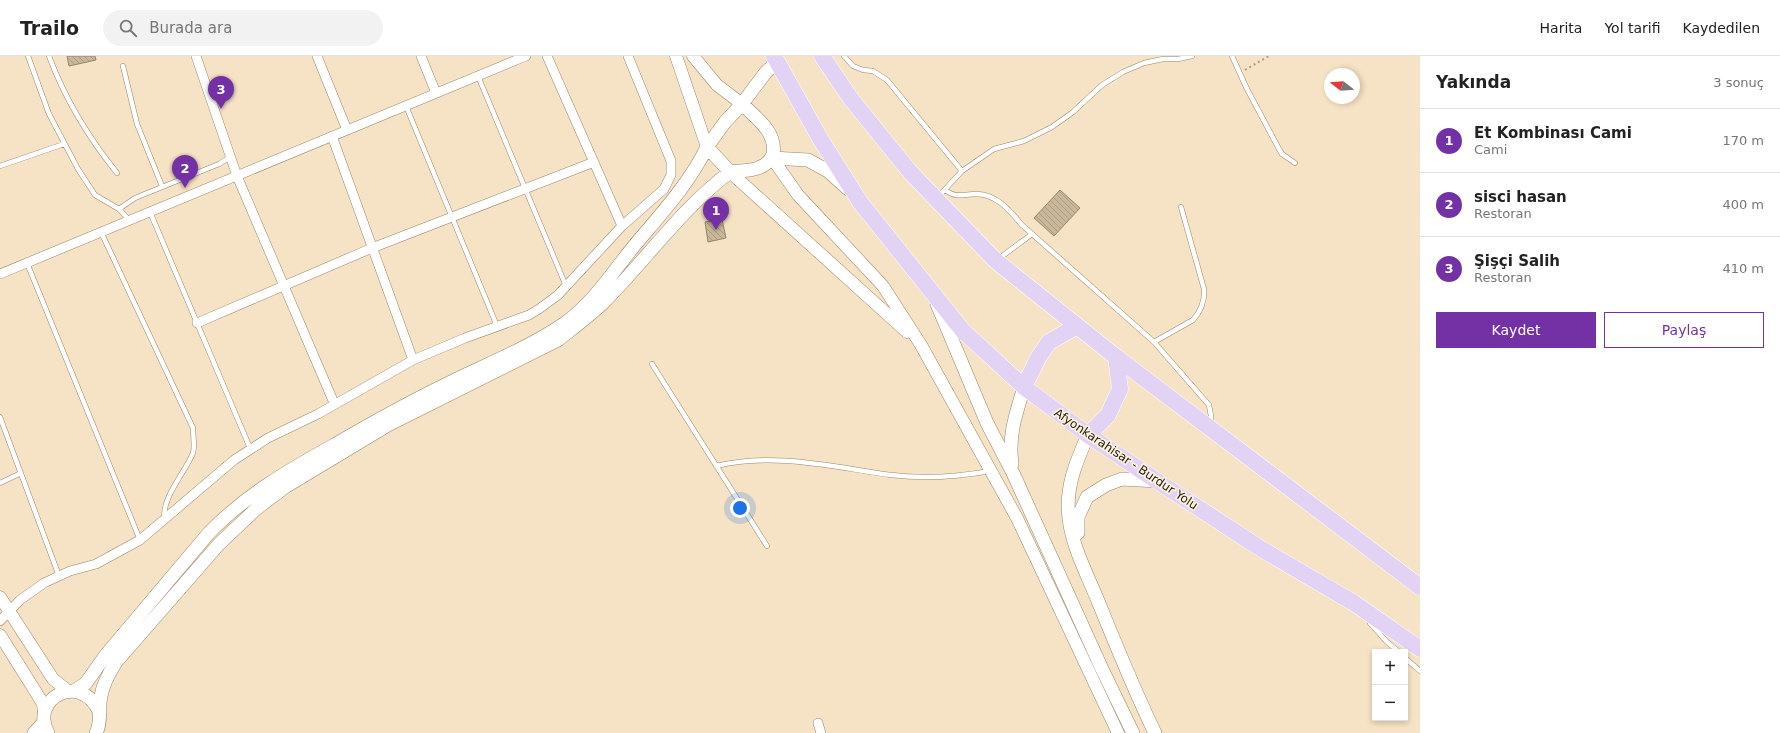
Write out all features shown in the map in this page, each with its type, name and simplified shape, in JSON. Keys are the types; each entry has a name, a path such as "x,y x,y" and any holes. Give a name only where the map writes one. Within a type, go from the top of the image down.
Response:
{"highway":[{"path":"822,57 850,99 911,173 940,194 996,261 1116,358 1420,587"},
{"name":"Afyonkarahisar - Burdur Yolu","path":"780,58 821,140 856,195 932,293 963,330 1024,387 1088,435 1157,481 1263,550 1354,603 1420,649"},
{"path":"1024,387 1038,358 1049,342 1077,326"},
{"path":"1088,435 1108,415 1120,389 1116,358"}],"main road":[{"path":"34,733 45,723 48,704 55,696 71,691 86,683 105,656 208,534 250,497 306,461 399,407 523,347 567,322 594,296 671,201 702,158 707,147 725,122 742,104 766,72 780,58"},
{"path":"97,731 100,720 99,711 101,695 105,681 116,662 219,544 256,509 285,487 388,425 558,340 603,302 704,193 730,172 756,169 765,165 772,158 774,147 767,129 742,104"},
{"path":"707,147 730,172"},
{"path":"772,158 808,160 828,172 856,195"},
{"path":"932,293 987,423 1013,473 1133,733"},
{"path":"1013,473 1009,448 1012,426 1024,387"},
{"path":"1088,435 1074,467 1069,492 1069,518 1077,551 1138,698 1155,733"},
{"path":"1077,551 1078,517 1087,497 1106,485 1122,478 1157,481"},
{"path":"71,691 89,696 99,711"}],"street":[{"path":"196,56 237,176 334,403"},
{"path":"317,56 347,130"},
{"path":"421,56 436,93"},
{"path":"0,274 526,56"},
{"path":"547,56 622,226"},
{"path":"0,621 9,610 32,591 59,576 96,564 140,540 218,473 250,448 284,429 318,414 334,403 413,360 497,326 529,315 548,303 622,226 664,189 670,180 672,168 671,161 628,56"},
{"path":"676,56 707,147"},
{"path":"693,56 717,85 742,104"},
{"path":"332,136 413,360"},
{"path":"772,158 798,195 883,286 922,345 1016,518 1118,733"},
{"path":"197,323 372,248 594,162"},
{"path":"730,172 922,345"},
{"path":"0,597 53,679 71,691"},
{"path":"0,634 4,646 43,704 45,723"},
{"path":"818,723 821,733"}],"lane":[{"path":"28,56 40,93 64,144 95,194 119,208 129,220"},
{"path":"50,56 60,82 80,120 91,138 117,173"},
{"path":"844,56 853,66 863,70 873,71 887,80 962,171"},
{"path":"940,194 962,171 994,149 1024,141 1052,127 1073,112 1102,85 1123,72 1144,63 1163,58 1178,59 1192,56"},
{"path":"1232,56 1241,72 1247,89 1279,149 1282,154 1295,163"},
{"path":"123,66 137,124 162,186"},
{"path":"478,76 566,286"},
{"path":"406,106 497,326"},
{"path":"0,166 64,144"},
{"path":"119,208 135,198 218,164 230,157"},
{"path":"940,194 958,196 975,194 984,195 1007,207 1022,225 1154,342 1209,405 1211,416 1210,428"},
{"path":"1154,342 1193,320 1198,315 1204,302 1204,289 1181,207"},
{"path":"150,212 250,448"},
{"path":"101,232 192,428 193,452 167,502 163,512 165,519"},
{"path":"996,261 1032,234"},
{"path":"27,263 140,540"},
{"path":"652,364 767,546"},
{"path":"0,418 59,576"},
{"path":"716,466 739,461 771,460 822,464 912,476 952,476 991,471"},
{"path":"0,483 21,473"},
{"path":"1354,603 1386,641 1395,649"},
{"path":"1408,661 1420,671"}],"path":[{"path":"1241,72 1269,56"}],"building":[{"path":"67,56 95,56 96,60 69,66"},
{"path":"1060,190 1080,208 1054,236 1034,218"},
{"path":"722,219 726,238 708,242 705,222"}],"place":[{"name":"Şişçi Salih","path":"221,109"},
{"name":"sisci hasan","path":"185,188"},
{"name":"Et Kombinası Cami","path":"716,230"}]}
